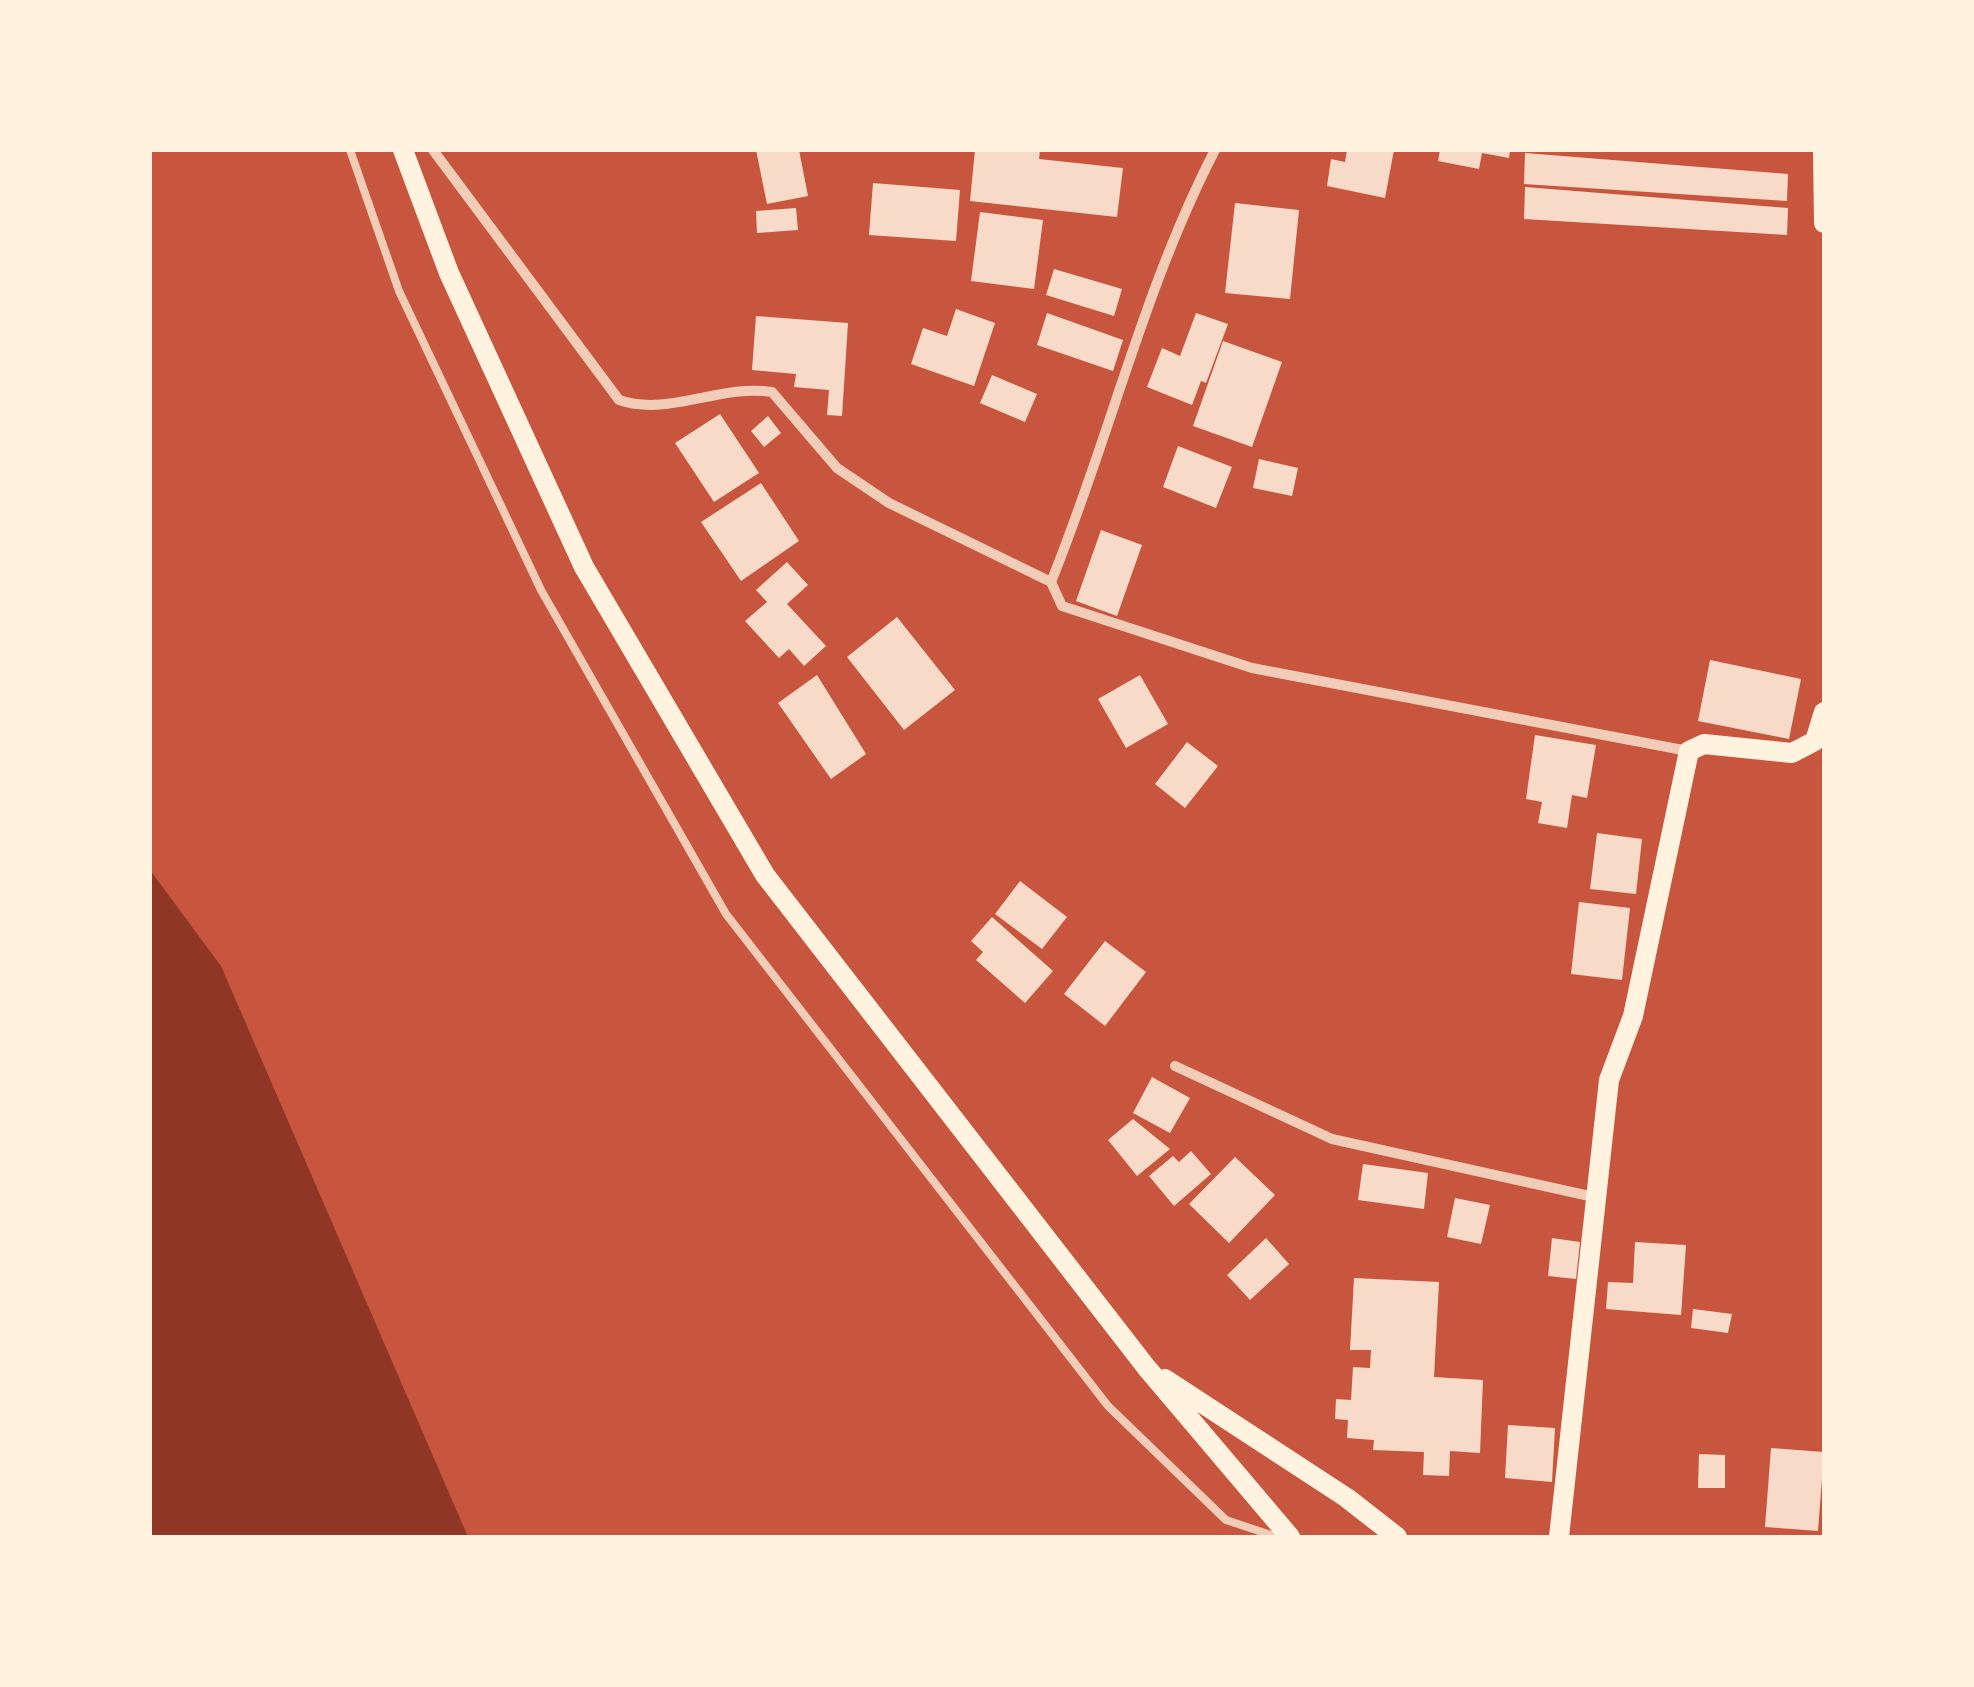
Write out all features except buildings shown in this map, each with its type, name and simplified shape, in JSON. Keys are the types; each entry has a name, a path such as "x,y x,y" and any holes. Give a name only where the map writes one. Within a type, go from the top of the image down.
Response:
{"main road":[{"path":"403,150 449,274 584,567 765,875 1146,1367 1290,1537"},
{"path":"1823,150 1824,223"},
{"path":"1559,1537 1609,1080 1633,1016 1689,751 1704,744 1792,754 1815,740 1824,712"},
{"path":"1146,1367 1347,1498 1397,1537"}],"street":[{"path":"433,150 619,400 644,408 744,388 772,392 837,468 889,502 1051,582 1062,606 1252,668 1689,751"},
{"path":"1051,582 1092,480 1132,354 1197,185 1216,150"},
{"path":"1174,1066 1332,1139 1594,1197"}],"lane":[{"path":"350,150 399,291 541,590 726,914 1108,1406 1226,1520 1277,1537"}],"shaded area":[{"path":"150,870 221,966 468,1537 150,1537"}]}
